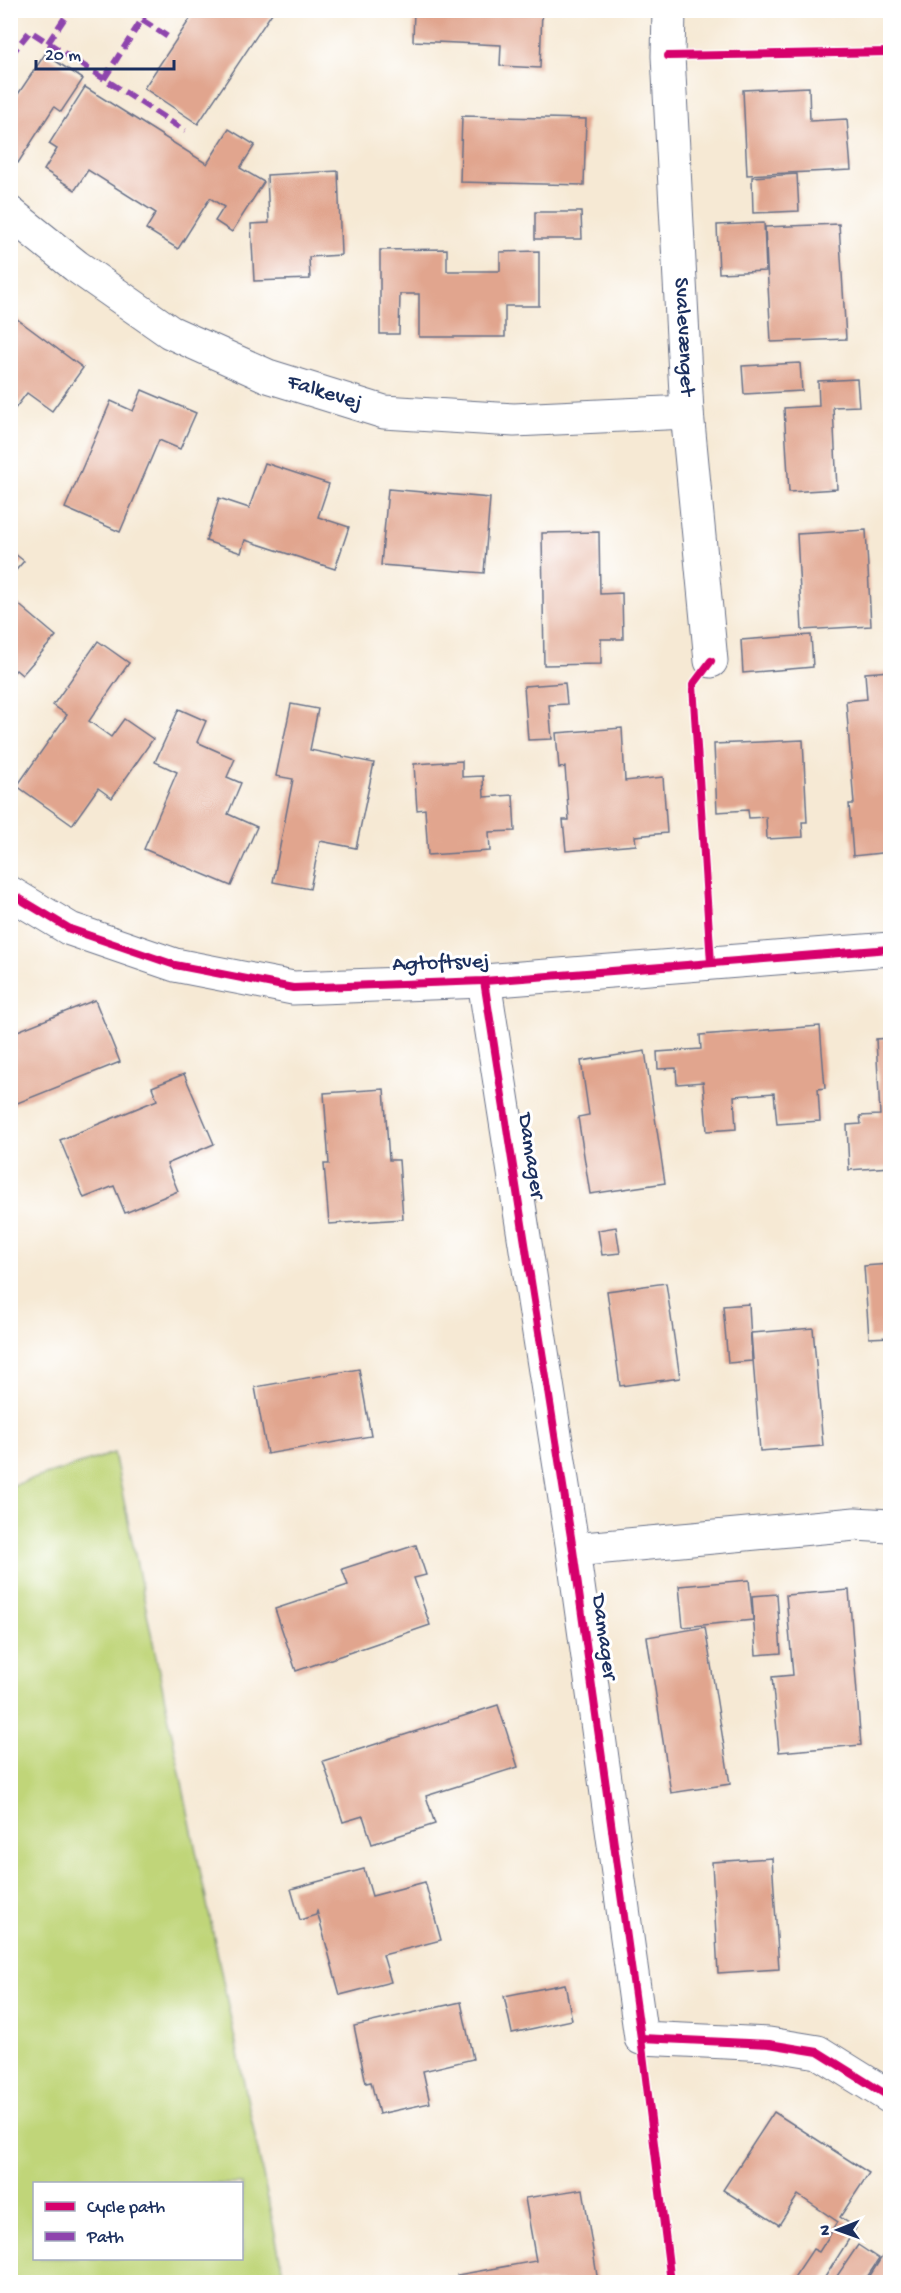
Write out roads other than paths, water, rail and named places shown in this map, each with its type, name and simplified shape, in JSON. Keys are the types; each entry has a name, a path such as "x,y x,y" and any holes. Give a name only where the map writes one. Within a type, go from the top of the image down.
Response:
{"street":[{"name":"Svalevænget","path":"669,10 668,56 687,412 711,661"},
{"name":"Falkevej","path":"10,213 76,266 170,332 268,376 384,412 514,420 687,412"},
{"name":"Agtoftsvej","path":"10,893 70,929 154,958 176,965 293,988 484,981 891,949"},
{"name":"Damager","path":"484,981 573,1550 641,2038 768,2044 818,2052 891,2097"},
{"path":"573,1550 855,1524 891,1526"}]}
